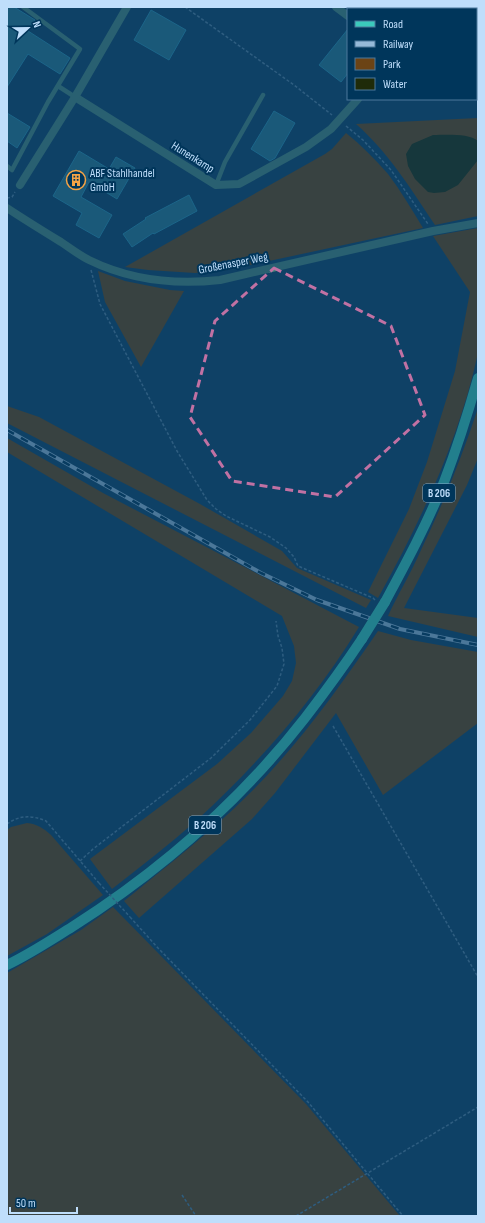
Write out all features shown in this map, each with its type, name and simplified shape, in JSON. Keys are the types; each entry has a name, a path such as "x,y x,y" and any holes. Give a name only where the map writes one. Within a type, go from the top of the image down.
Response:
{"main road":[{"name":"B 206","path":"7,966 96,912 154,869 196,834 251,781 305,718 362,639 380,601 406,564 443,483 470,408 478,378"}],"street":[{"path":"20,185 127,7"},
{"path":"336,7 347,15"},
{"name":"Hunenkamp","path":"74,97 216,185 238,184 306,147 331,129 357,100"},
{"name":"Großenasper Weg","path":"7,208 89,260 128,275 165,281 197,283 220,280 433,231 478,223"}],"lane":[{"path":"7,166 12,170 80,49 23,7"},
{"path":"58,86 74,97"},
{"path":"216,185 225,162 263,95"}],"path":[{"path":"185,7 294,85 363,140 391,170 433,231"},
{"path":"7,198 12,197 20,185"},
{"path":"89,260 100,304 177,450 207,500 226,516 270,537 286,548 294,557 298,566 380,601"},
{"path":"80,861 93,849 211,758 250,720 277,686 284,664 276,621"},
{"path":"333,726 478,978"},
{"path":"7,824 15,818 27,816 37,817 46,821 99,883 158,948 308,1102 403,1216"},
{"path":"296,1216 478,1107"},
{"path":"182,1195 196,1216"}],"highlighted area":[{"path":"274,268 391,326 425,415 335,497 232,481 190,417 215,321"}],"green space":[{"path":"478,118 478,216 435,225 389,159 356,124"},
{"path":"346,133 368,152 388,174 423,228 227,270 195,273 125,267 325,154 332,149"},
{"path":"478,228 478,353 470,385 449,448 424,510 378,598 368,592 409,509 427,462 455,371 470,292 433,236"},
{"path":"98,271 125,281 170,290 184,291 141,367 105,302"},
{"path":"7,406 39,417 200,504 282,551 297,568 371,600 366,608 7,423"},
{"path":"478,408 478,458 467,485 404,608 478,618 478,637 388,616 417,559 437,515 459,462"},
{"path":"7,438 103,493 359,627 324,680 264,753 187,829 112,889 90,859 217,764 251,733 283,696 292,681 296,663 294,646 282,616 7,452"},
{"path":"378,631 411,640 478,652 478,723 383,795 336,713 275,793 252,819 139,918 124,901 220,821 268,774 318,715"},
{"path":"27,823 40,827 51,835 103,895 47,934 7,956 7,830 11,827"},
{"path":"113,907 306,1104 400,1216 7,1215 7,973 81,930"}],"water":[{"path":"433,135 463,136 474,138 478,141 478,160 458,185 445,192 428,192 415,179 408,166 406,154 412,144"}],"building":[{"path":"7,7 14,7 35,20 28,31 70,58 60,74 28,54 7,87"},
{"path":"151,10 186,30 169,60 134,40"},
{"path":"347,30 347,74 341,82 319,65"},
{"path":"274,111 295,123 275,158 270,161 251,149"},
{"path":"7,113 30,127 17,148 7,141"},
{"path":"79,151 109,169 116,157 135,168 117,199 89,182 81,197 112,215 99,238 76,225 82,213 53,196"},
{"path":"189,195 197,211 154,234 153,233 132,247 123,234 146,219 145,218"}],"railway":[{"path":"7,430 261,573 317,600 400,629 478,645"}],"place":[{"name":"ABF Stahlhandel GmbH","path":"76,180"}]}
